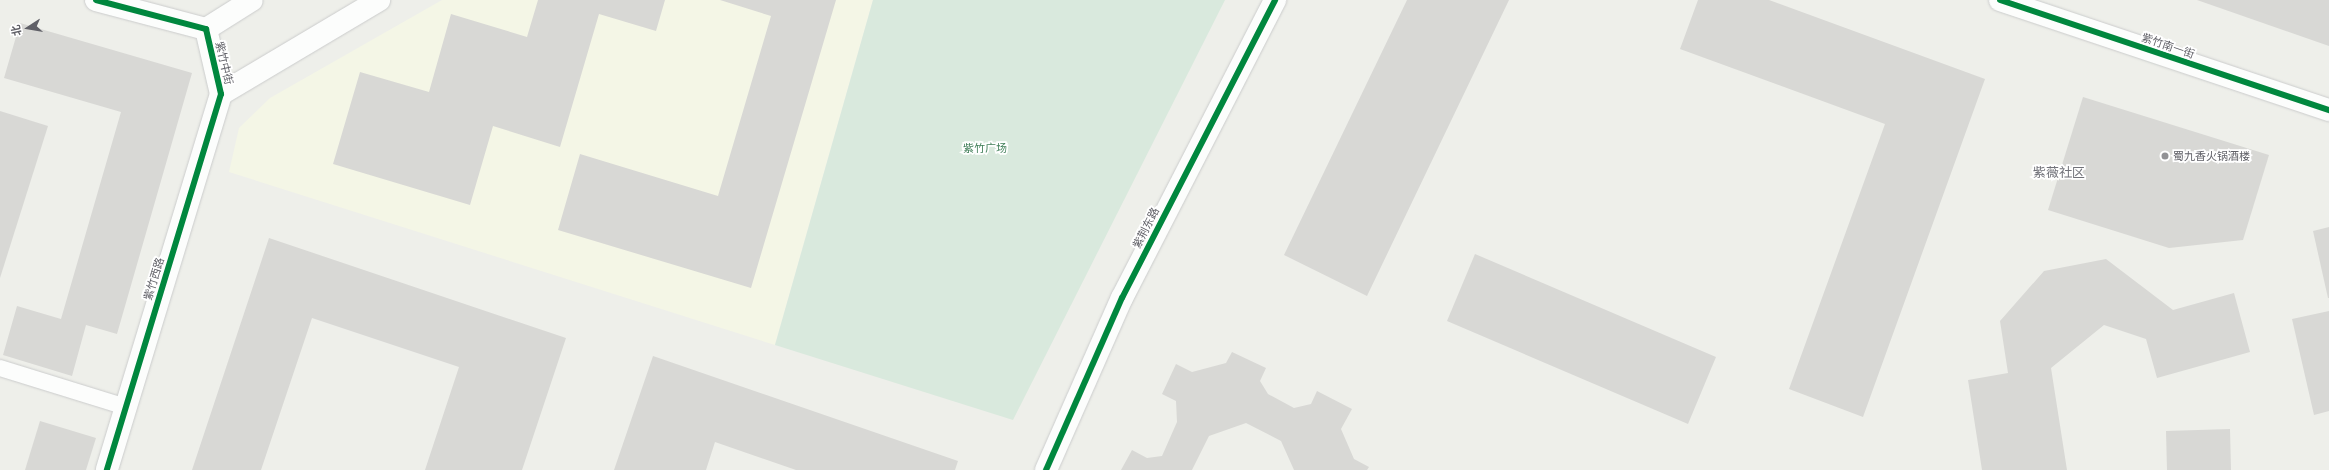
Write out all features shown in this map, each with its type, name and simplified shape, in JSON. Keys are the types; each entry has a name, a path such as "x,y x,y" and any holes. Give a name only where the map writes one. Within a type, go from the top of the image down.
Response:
{"street":[{"name":"紫竹中街","path":"96,0 206,30 252,0"},
{"name":"紫竹中街","path":"206,30 221,94 379,0"},
{"name":"紫荆东路","path":"1046,470 1122,298 1274,0"},
{"name":"紫竹南一街","path":"2000,0 2329,110"},
{"name":"紫竹西路","path":"107,470 221,94"}],"lane":[{"path":"0,368 126,407"}],"shaded area":[{"path":"442,0 873,0 775,345 229,172 239,128 270,98"}],"green space":[{"name":"紫竹广场","path":"873,0 1225,0 1013,420 775,345"}],"building":[{"path":"538,0 665,0 656,31 599,14 560,147 493,126 470,205 333,164 360,72 429,92 451,14 527,37"},
{"path":"720,0 836,0 751,288 558,230 580,154 718,196 771,16"},
{"path":"1407,0 1509,0 1367,296 1284,255"},
{"path":"1698,0 1769,0 1985,79 1863,417 1789,389 1885,124 1680,49"},
{"path":"2197,0 2329,0 2329,46"},
{"path":"20,23 192,73 117,334 86,325 72,376 3,355 17,306 61,319 121,112 4,78"},
{"path":"2083,97 2269,155 2243,240 2169,248 2048,210"},
{"path":"0,111 48,126 0,278"},
{"path":"2329,227 2329,298 2328,298 2313,231"},
{"path":"269,238 566,338 522,470 425,470 459,367 312,318 261,470 192,470"},
{"path":"1475,254 1716,357 1688,424 1447,321"},
{"path":"2106,259 2173,310 2234,293 2250,352 2157,378 2146,339 2104,325 2051,368 2067,470 1982,470 1968,380 2008,373 2000,321 2044,271"},
{"path":"2329,311 2329,411 2314,415 2292,319"},
{"path":"1232,352 1266,368 1260,381 1268,394 1294,408 1311,404 1317,391 1352,409 1341,429 1354,459 1369,467 1367,470 1294,470 1281,441 1246,423 1209,436 1192,470 1121,470 1132,450 1147,458 1162,456 1177,422 1176,401 1162,394 1176,364 1192,372 1226,363"},
{"path":"653,356 958,461 955,470 796,470 715,442 706,470 614,470"},
{"path":"40,421 96,438 86,470 25,470"},
{"path":"2230,429 2231,470 2167,470 2166,431"}],"cycle path":[{"path":"96,0 206,29 221,94 107,470"},
{"path":"1046,470 1122,298 1275,0"},
{"path":"2000,0 2329,110"}],"place":[{"name":"蜀九香火锅酒楼","path":"2165,156"}],"district":[{"name":"紫薇社区","path":"2059,172"}]}
